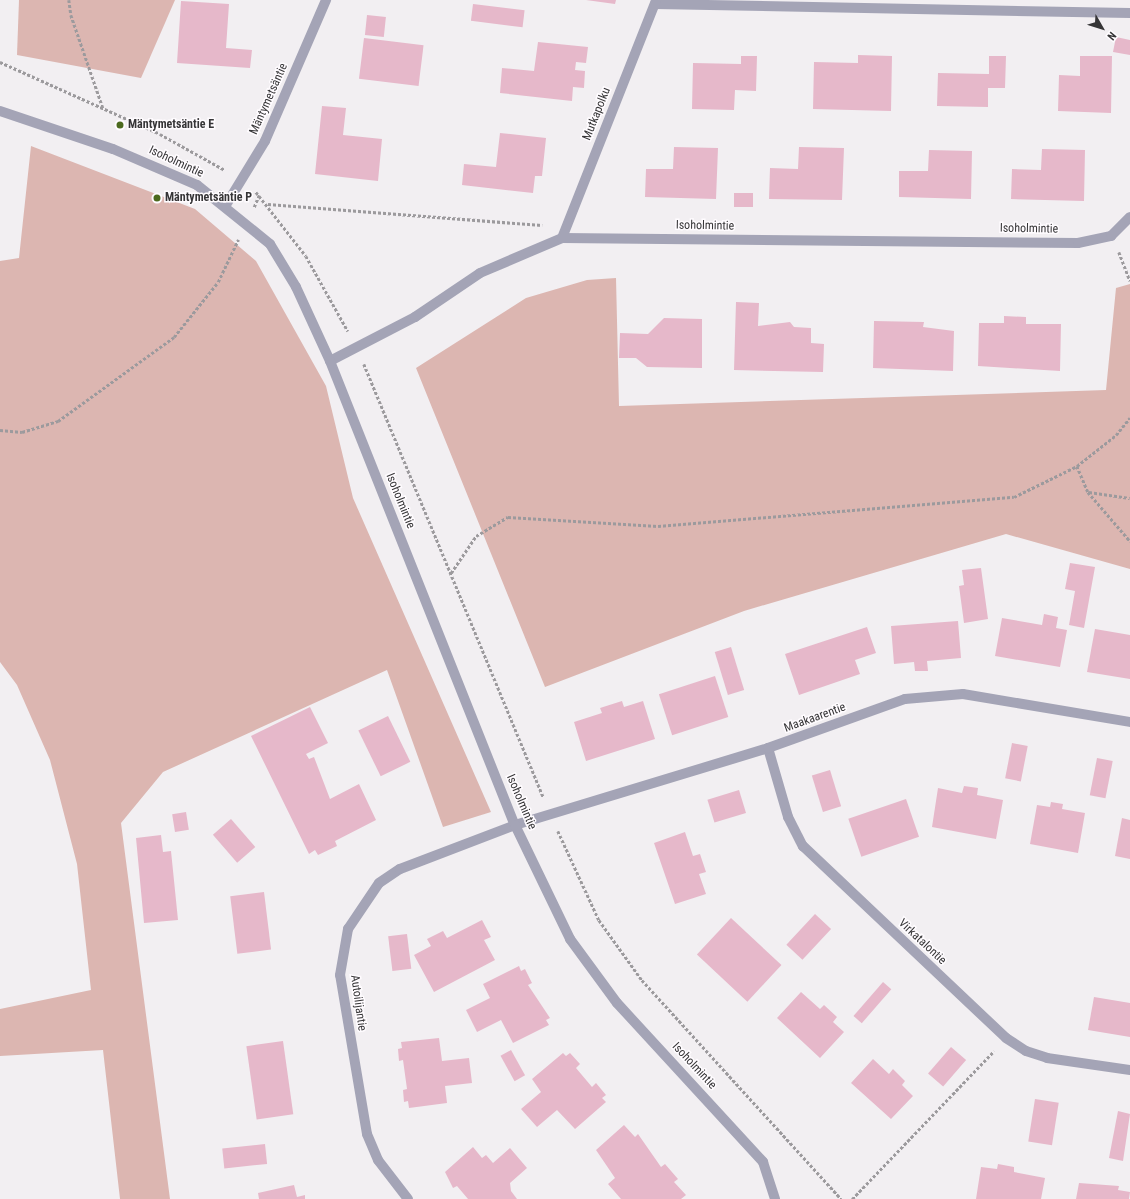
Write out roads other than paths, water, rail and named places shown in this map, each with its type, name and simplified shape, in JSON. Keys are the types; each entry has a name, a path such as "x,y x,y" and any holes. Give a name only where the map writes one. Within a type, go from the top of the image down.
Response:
{"street":[{"name":"Mäntymetsäntie","path":"226,205 265,141 326,0"},
{"path":"655,2 1130,13"},
{"name":"Mutkapolku","path":"562,238 655,2"},
{"name":"Isoholmintie","path":"0,111 160,167 197,185 226,205 247,222 270,244 285,266 330,361 515,825 570,939 617,1003 763,1162 775,1199"},
{"name":"Isoholmintie","path":"330,361 415,317 480,273 562,238 1078,243 1111,236 1130,217"},
{"name":"Maakaarentie","path":"515,825 551,816 768,748 905,699 940,694 963,694 1130,722"},
{"name":"Virkatalontie","path":"768,748 788,817 803,846 1006,1038 1026,1051 1047,1058 1130,1070"},
{"name":"Autoilijantie","path":"408,1199 378,1160 360,1108 340,974 348,930 379,883 394,873 515,825"}],"place":[{"name":"Mäntymetsäntie E","path":"120,125"},
{"name":"Mäntymetsäntie P","path":"157,198"}]}
